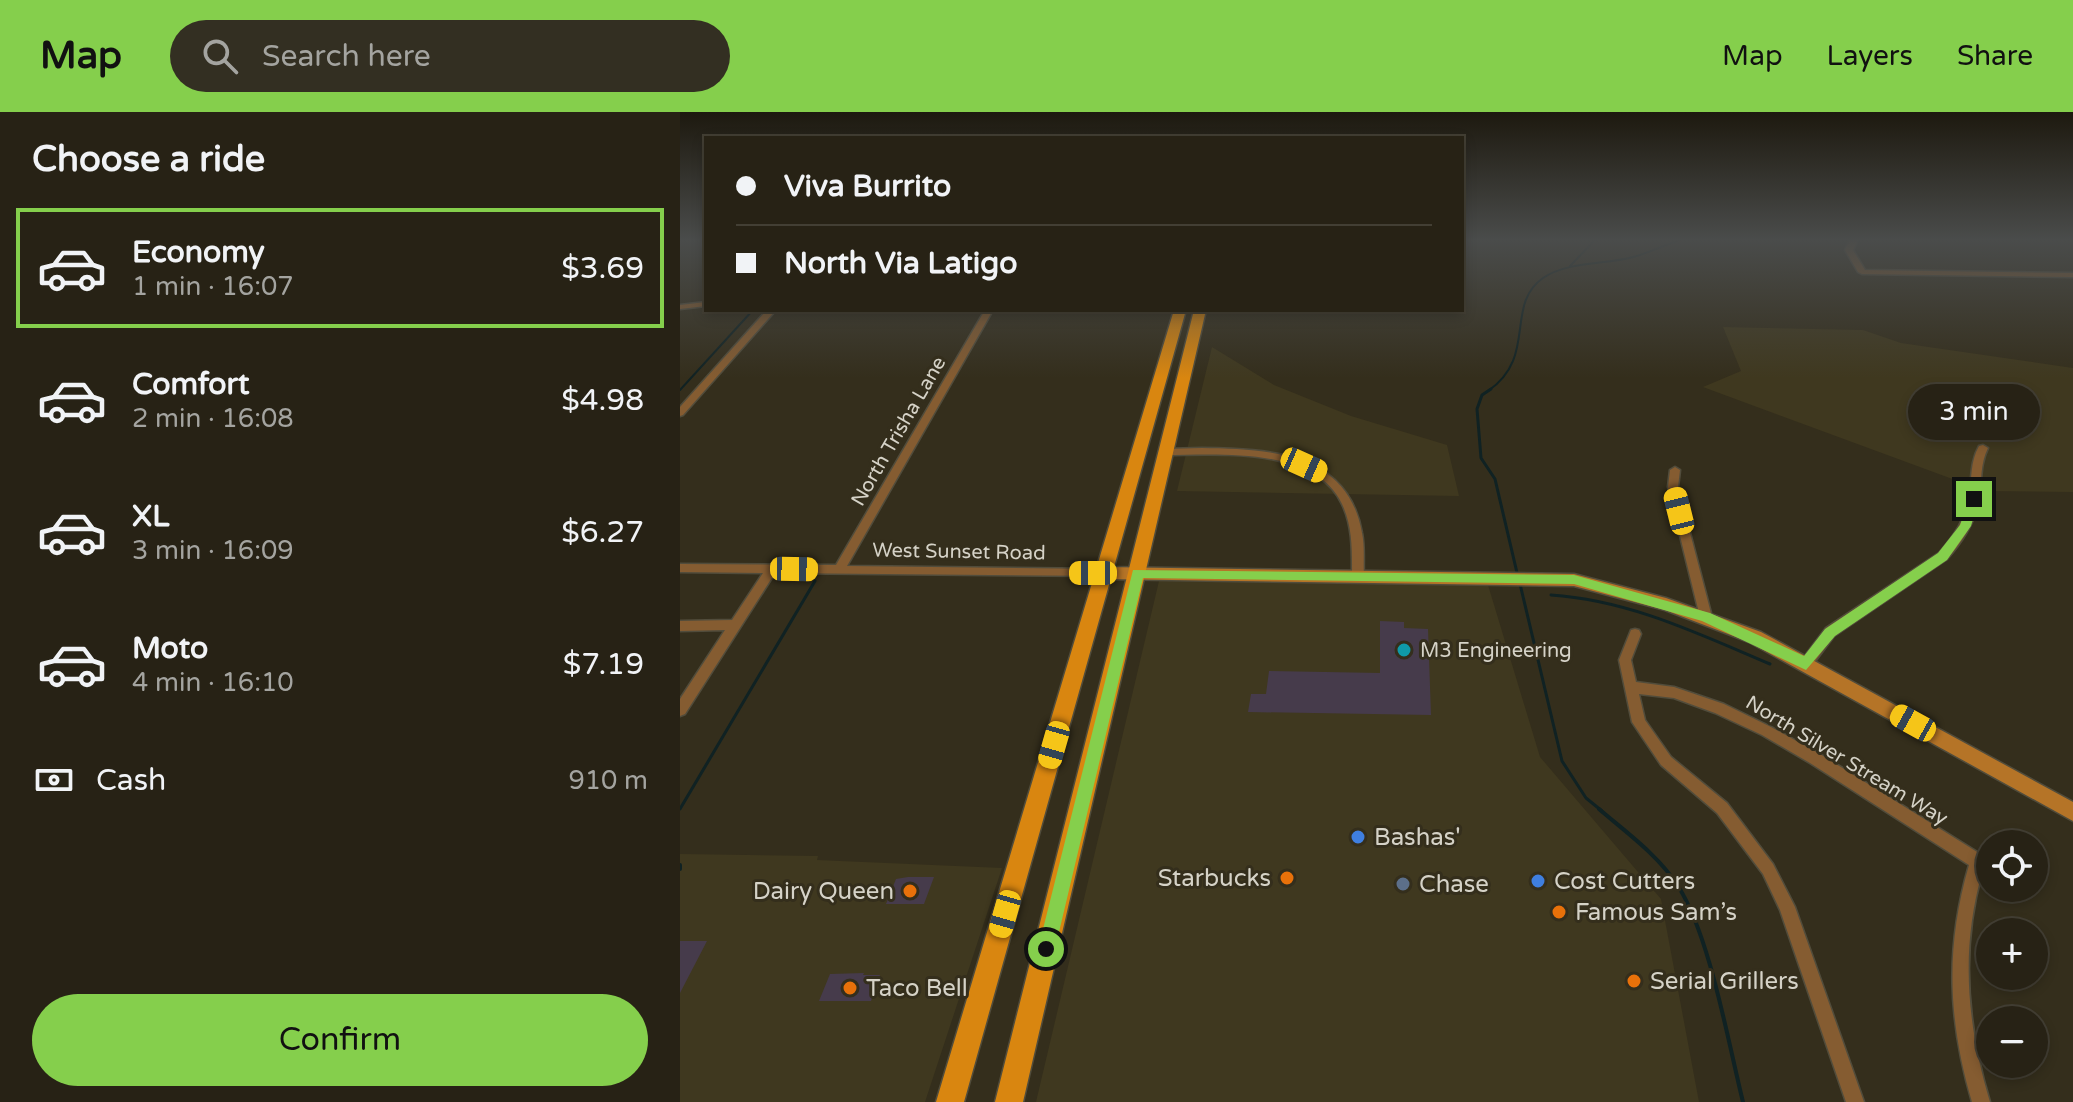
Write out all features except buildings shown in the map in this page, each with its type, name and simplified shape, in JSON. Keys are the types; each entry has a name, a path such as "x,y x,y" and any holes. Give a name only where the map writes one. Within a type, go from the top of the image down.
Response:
{"main road":[{"path":"950,1102 1179,312"},
{"path":"1009,1102 1200,312"}],"street":[{"path":"680,307 704,304"},
{"path":"680,413 770,312"},
{"name":"North Trisha Lane","path":"839,570 988,312"},
{"path":"1806,664 1830,632 1943,556 1956,541 1974,499 1976,459 1983,448"},
{"path":"1165,452 1262,453 1292,460 1322,473 1344,493 1355,519 1360,549 1358,577"},
{"path":"1675,470 1673,487 1706,617"},
{"name":"West Sunset Road","path":"680,568 1574,580 1706,617 1806,664 2073,812"},
{"path":"680,710 772,569"},
{"path":"680,626 735,625"},
{"path":"1635,634 1625,660 1639,722 1666,761 1722,808 1768,869 1787,907 1855,1102"},
{"name":"North Silver Stream Way","path":"1632,687 1666,690 1731,714 1778,738 1976,861"},
{"path":"1976,881 1964,904 1956,975 1964,1032 1981,1102"}],"shaded area":[{"path":"1723,327 1863,330 1901,343 2073,368 2073,492 1985,491 1703,387 1741,371"},
{"path":"1212,347 1274,385 1351,416 1447,445 1459,496 1177,491"},
{"path":"1159,581 1488,585 1540,757 1661,899 1699,1102 1036,1102"},
{"path":"680,854 818,856 817,860 1002,868 925,1102 680,1102"}],"waterway":[{"path":"1488,391 1512,363 1525,302 1534,286"},
{"path":"680,390 751,312"},
{"path":"1488,391 1482,395 1477,409 1481,458 1495,479 1518,577"},
{"path":"680,809 815,581"},
{"path":"1520,584 1562,761 1586,798 1602,811"},
{"path":"1551,595 1580,598 1636,611 1770,664"},
{"path":"1599,809 1661,864 1689,907 1709,960 1743,1102"}],"place":[{"name":"M3 Engineering","path":"1404,650"},
{"name":"Bashas'","path":"1358,837"},
{"name":"Starbucks","path":"1287,878"},
{"name":"Cost Cutters","path":"1538,881"},
{"name":"Chase","path":"1403,884"},
{"name":"Dairy Queen","path":"910,891"},
{"name":"Famous Sam’s","path":"1559,912"},
{"name":"Serial Grillers","path":"1634,981"},
{"name":"Taco Bell","path":"850,988"}],"route":[{"path":"1046,949 1137,573 1574,580 1630,592 1706,617 1755,637 1806,664 1830,632 1943,556 1965,526 1974,499"}]}
